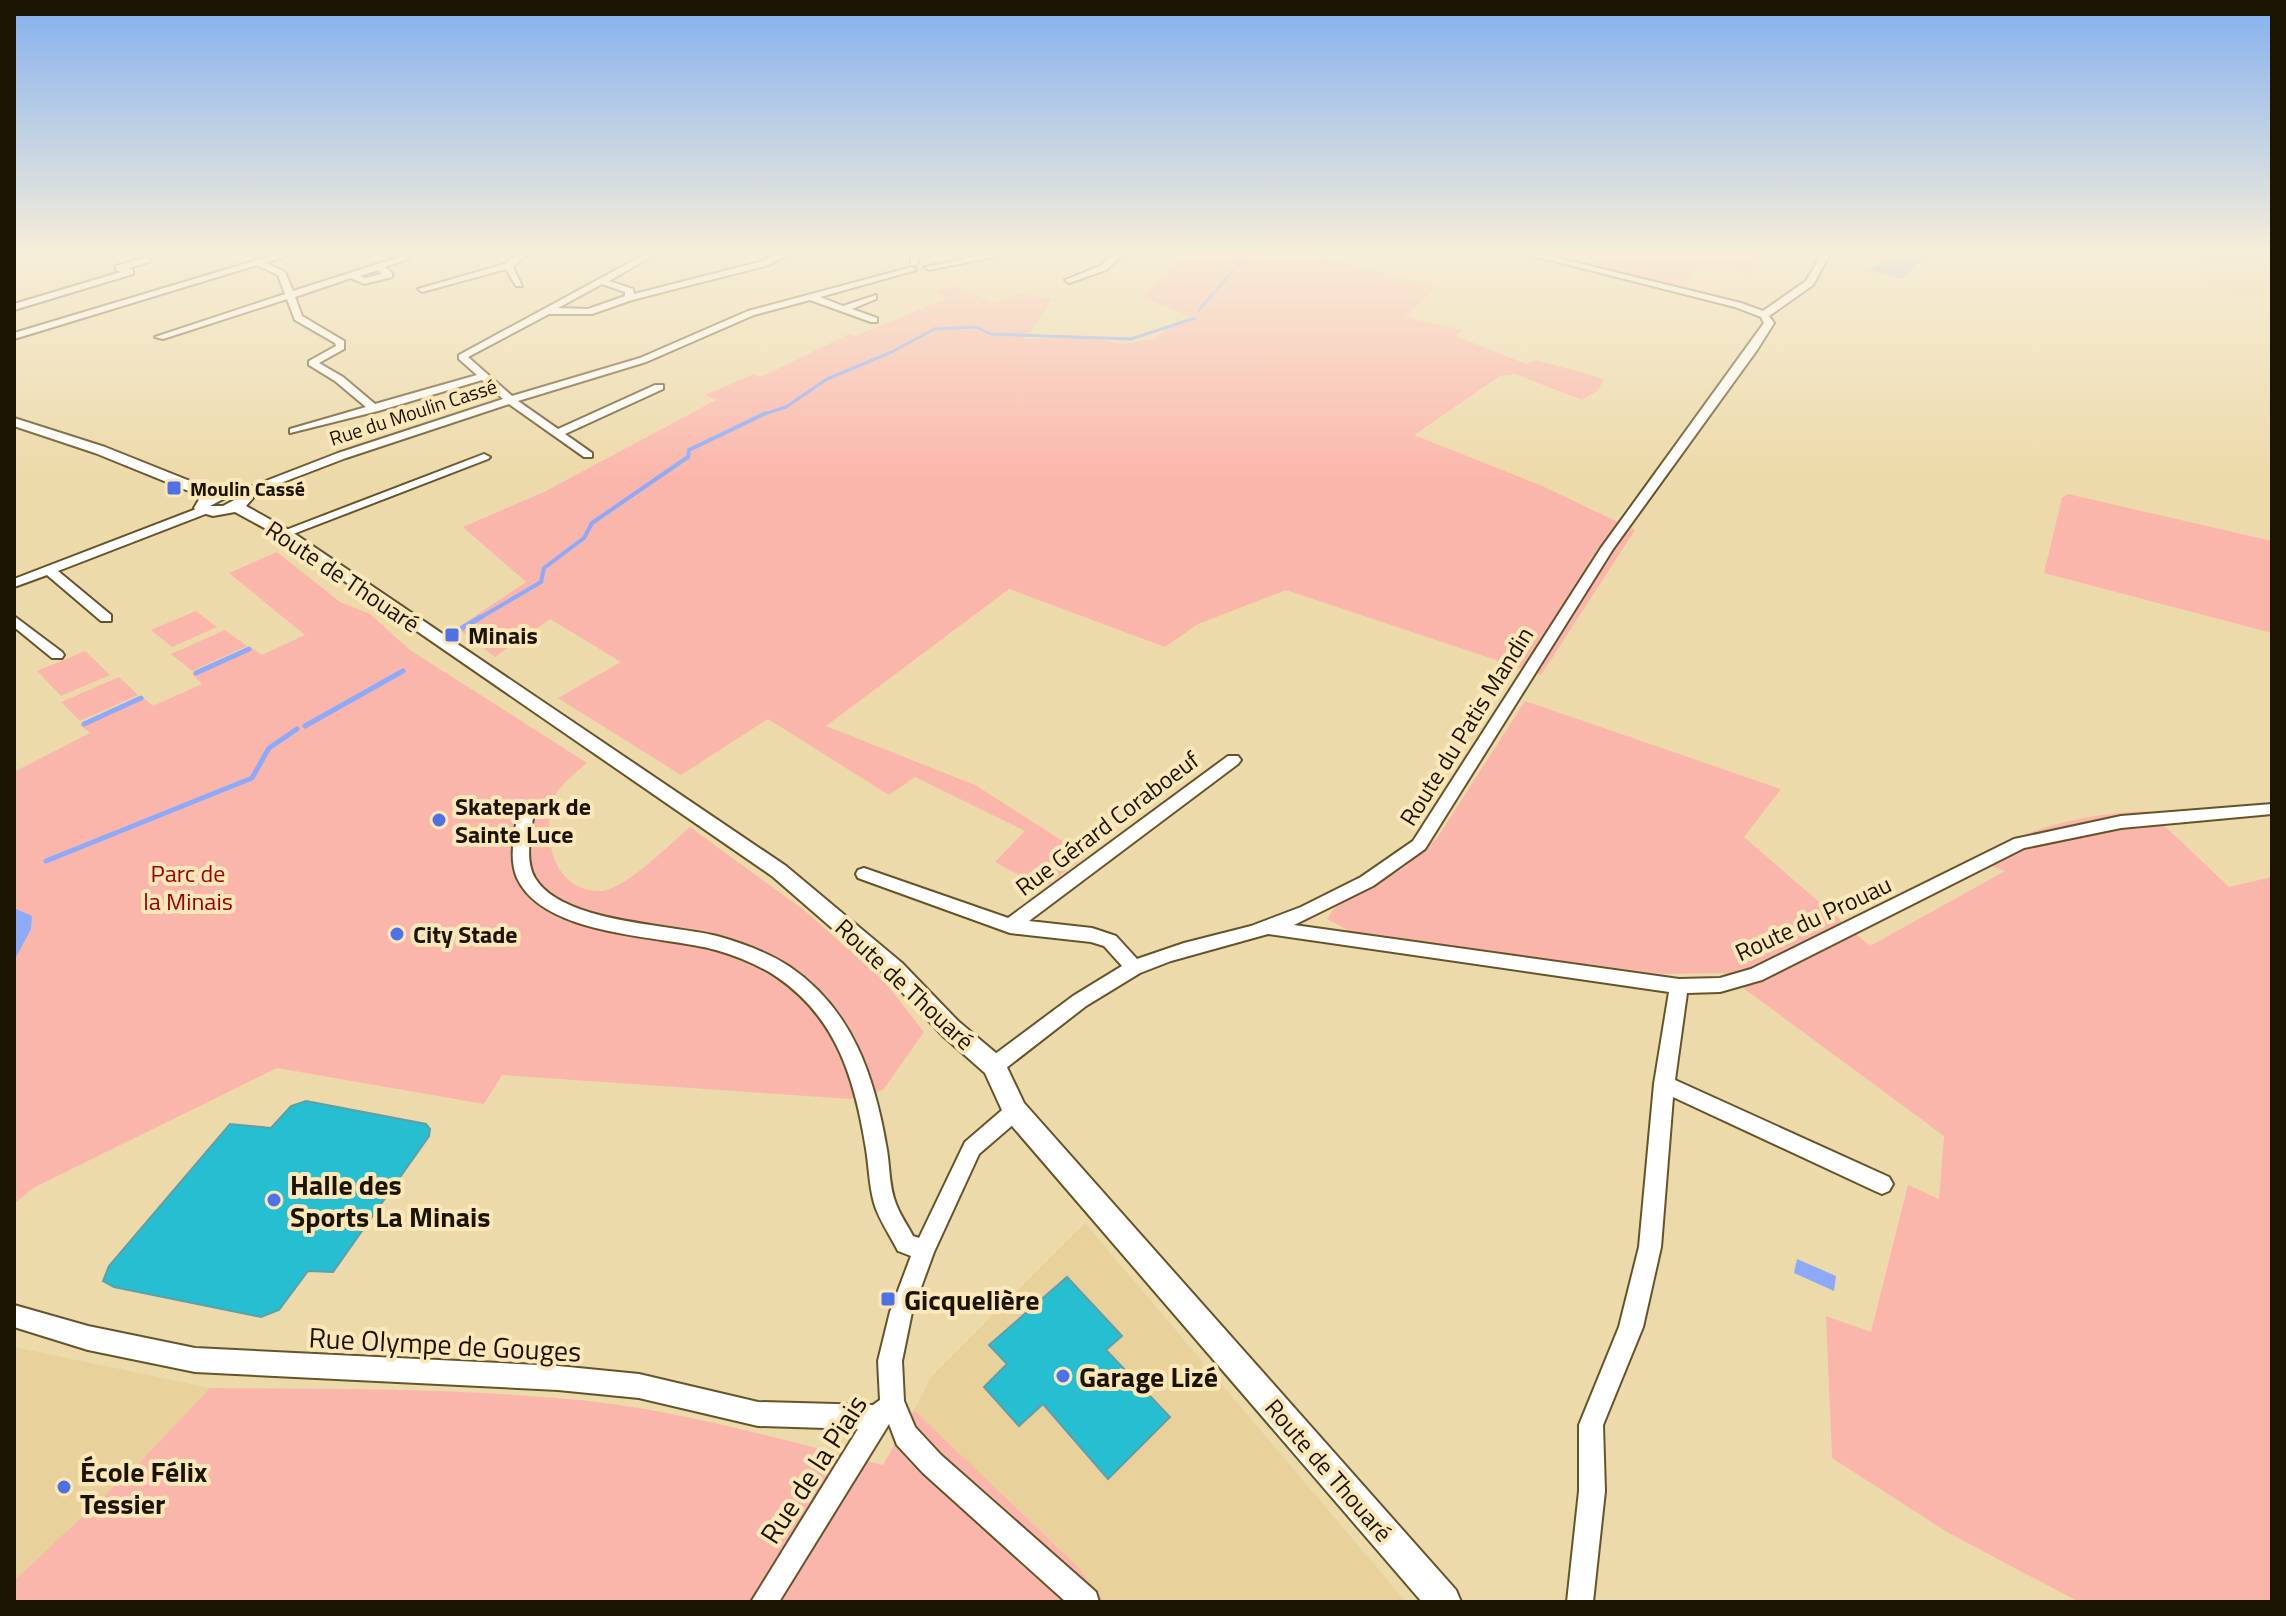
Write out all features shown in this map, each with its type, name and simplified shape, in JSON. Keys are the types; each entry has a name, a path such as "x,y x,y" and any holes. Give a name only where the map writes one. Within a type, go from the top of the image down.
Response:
{"street":[{"path":"14,336 43,327"},
{"path":"160,337 191,327"},
{"path":"315,327 339,341 341,347 312,363 339,379 374,409"},
{"path":"517,327 464,355 462,361 510,400 588,455"},
{"name":"Rue du Moulin Cassé","path":"240,500 325,459 643,360 671,344 724,327"},
{"name":"Route du Patis Mandin","path":"994,1066 1050,1022 1134,968 1185,949 1268,928 1380,874 1419,845 1607,548 1766,327"},
{"path":"294,431 482,377"},
{"path":"558,433 659,387"},
{"path":"14,422 100,450 213,496 240,500"},
{"path":"284,533 484,457"},
{"path":"204,510 201,505 213,496"},
{"path":"14,583 204,510 222,511 240,500"},
{"name":"Route de Thouaré","path":"240,500 317,557 779,871 894,969 950,1028 994,1066 1015,1111 1444,1602"},
{"path":"49,570 106,618"},
{"path":"14,620 57,655"},
{"name":"Rue Gérard Coraboeuf","path":"1010,926 1233,760"},
{"name":"Route du Prouau","path":"1268,928 1679,986 1720,985 1756,975 2020,843 2121,822 2272,809"},
{"path":"525,818 520,854 527,881 542,898 568,911 717,944 782,971 825,1007 851,1044 868,1106 886,1206 906,1244 924,1250"},
{"name":"Rue Gérard Coraboeuf","path":"864,874 1010,926 1092,935 1110,941 1134,968"},
{"path":"1580,1602 1592,1491 1591,1425 1631,1327 1650,1247 1664,1084 1679,986"},
{"path":"1664,1084 1882,1184"},
{"name":"Rue de la Piais","path":"764,1602 884,1409 901,1312 924,1250 972,1148 1015,1111"},
{"name":"Rue Olympe de Gouges","path":"14,1316 88,1338 195,1360 558,1378 639,1386 758,1414 884,1409"},
{"path":"884,1409 932,1464 1086,1602"}],"shaded area":[{"path":"1085,1223 1406,1602 1105,1602 1077,1566 914,1410 932,1376"},
{"name":"École Félix Tessier","path":"14,1347 210,1388 141,1461 14,1581"}],"green space":[{"path":"876,327 1034,327 1030,333 1025,333 1026,339 1086,337 1123,344 1154,339 1168,327 1451,327 1463,330 1456,336 1526,364 1536,360 1605,379 1597,391 1582,400 1515,374 1500,376 1414,435 1540,485 1635,530 1541,675 1286,590 1198,624 1165,647 1009,589 826,726 975,785 1086,856 1043,888 995,862 1025,831 915,777 889,795 768,719 681,775 558,698 621,662 550,619 495,657 457,628 526,582 463,527 546,491 716,400 705,395 754,374 761,377 849,334 855,336"},
{"path":"2068,494 2272,541 2272,633 2044,573 2062,498"},
{"name":"Parc de la Minais","path":"277,552 340,602 370,614 410,650 587,763 559,789 550,814 549,829 555,859 572,882 585,889 611,889 635,875 690,827 804,910 884,981 924,1032 883,1090 851,1099 502,1075 484,1104 277,1068 33,1188 14,1204 14,772 90,733 80,725 142,696 153,706 202,684 192,674 250,647 262,655 305,635 229,573"},
{"path":"196,611 217,627 172,647 151,630"},
{"path":"225,630 247,646 192,671 171,654"},
{"path":"85,651 110,675 61,696 37,671"},
{"path":"119,677 138,695 80,721 61,702"},
{"path":"1525,701 1781,789 1744,837 1870,946 2005,871 1974,859 2037,830 2103,815 2149,811 2229,887 2272,877 2272,1602 2079,1602 1947,1532 1832,1458 1826,1316 1871,1332 1908,1185 1939,1199 1944,1136 1723,973 1663,974 1355,934 1327,919 1334,908 1404,868 1437,838"},
{"path":"210,1388 426,1391 597,1402 721,1424 883,1465 914,1410 1077,1566 1105,1602 14,1602 14,1581 141,1461"}],"water":[{"path":"14,908 32,916 31,929 14,961"},
{"path":"1797,1259 1836,1276 1834,1291 1794,1273"}],"building":[{"name":"Halle des Sports La Minais","path":"306,1101 426,1124 430,1129 429,1136 333,1272 308,1271 279,1310 261,1317 114,1287 103,1281 109,1266 230,1124 271,1128 291,1106"},
{"name":"Garage Lizé","path":"1067,1277 1122,1336 1106,1350 1170,1417 1108,1479 1043,1404 1019,1426 984,1387 1007,1364 989,1345"}],"waterway":[{"path":"764,414 786,407 827,379 892,352 934,329 967,327"},
{"path":"977,327 991,334 1131,339 1166,327"},
{"path":"478,619 541,582 544,568 584,538 592,523 688,457 689,450 764,414"},
{"path":"462,628 481,617"},
{"path":"196,673 249,649"},
{"path":"305,726 403,671"},
{"path":"84,724 141,698"},
{"path":"46,861 252,778 269,748 297,729"}],"place":[{"name":"Moulin Cassé","path":"174,488"},
{"name":"Minais","path":"452,635"},
{"name":"Skatepark de Sainte Luce","path":"439,820"},
{"name":"City Stade","path":"397,934"},
{"name":"Halle des Sports La Minais","path":"274,1200"},
{"name":"Gicquelière","path":"888,1299"},
{"name":"Garage Lizé","path":"1063,1376"},
{"name":"École Félix Tessier","path":"64,1487"}]}
